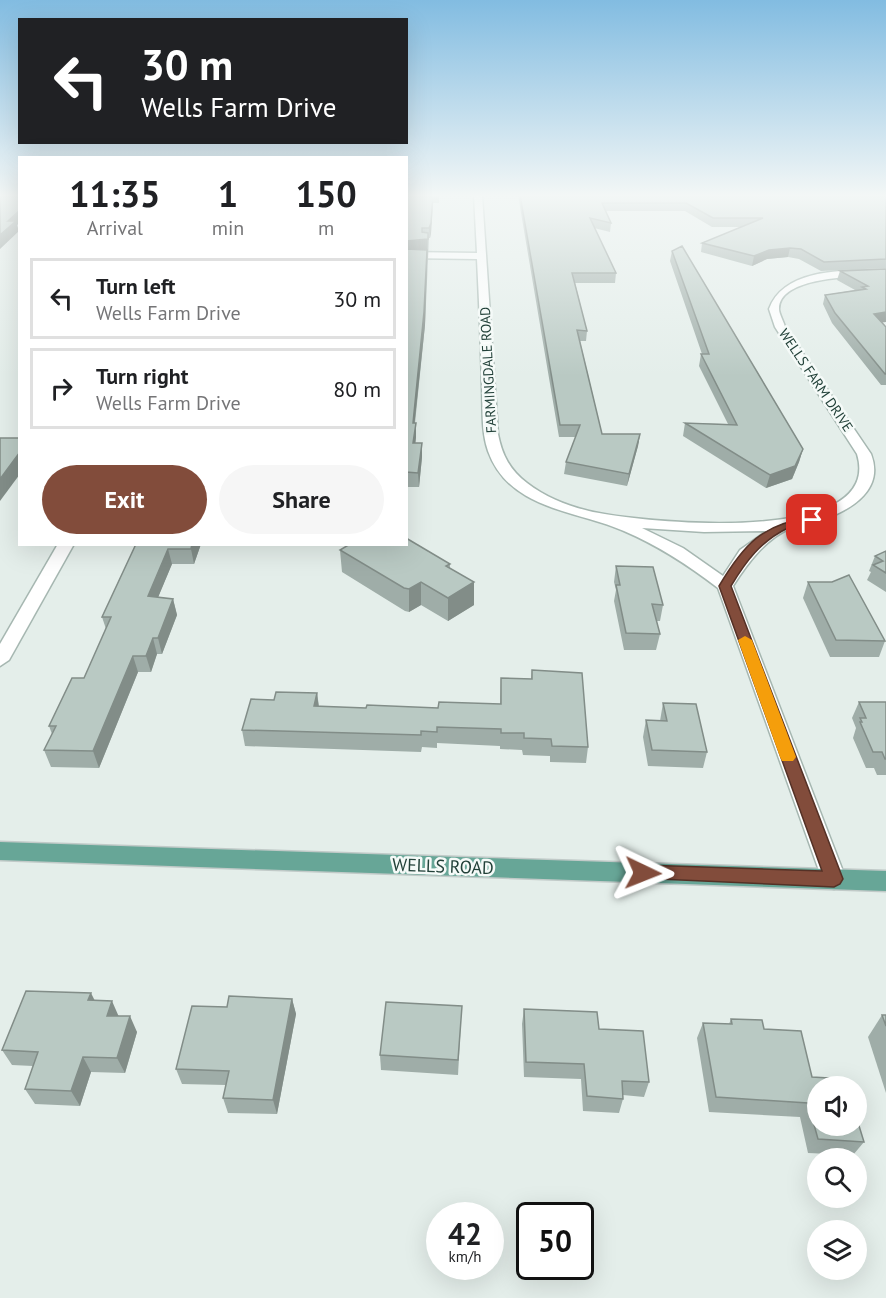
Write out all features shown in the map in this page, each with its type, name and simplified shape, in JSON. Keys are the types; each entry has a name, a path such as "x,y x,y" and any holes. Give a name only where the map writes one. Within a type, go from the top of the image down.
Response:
{"main road":[{"name":"WELLS ROAD","path":"0,851 886,881"}],"street":[{"path":"449,256 481,256"},
{"name":"FARMINGDALE ROAD","path":"481,256 491,434 499,462 514,480 540,498 571,511 611,520 680,552 725,586"},
{"name":"WELLS FARM DRIVE","path":"611,520 706,526 786,524 812,520 840,509 863,487 868,469 860,445 777,323 773,311 774,303 787,288 806,280 841,274 886,273"},
{"name":"WELLS FARM DRIVE","path":"725,586 746,553 786,524"},
{"path":"0,660 65,546"},
{"path":"725,586 834,879"}],"building":[{"path":"408,256 427,256 424,312 413,423 416,423 413,443 422,443 418,473 408,472"},
{"path":"531,256 608,256 616,273 572,273 587,331 577,330 602,434 640,434 629,474 566,462 580,425 560,425"},
{"path":"674,256 688,256 803,449 795,466 770,475 685,423 737,425 701,354 709,354"},
{"path":"813,256 886,256 886,259 824,262"},
{"path":"886,269 886,312 874,314 886,327 885,374 835,313 825,295 866,289 862,287 868,286 840,271"},
{"path":"0,438 18,438 18,455 0,479"},
{"path":"408,539 450,564 446,566 474,582 448,598 421,582 409,589 404,588 340,550 347,546 408,546"},
{"path":"135,546 192,546 191,549 168,549 148,596 173,599 158,638 153,638 146,656 133,656 93,751 44,750 56,726 49,726 72,678 84,678 111,617 102,617"},
{"path":"886,551 886,573 873,565 883,561 875,556"},
{"path":"616,566 653,567 663,605 652,604 660,634 626,633 616,585 620,585"},
{"path":"849,575 885,641 836,640 808,582 832,582"},
{"path":"532,670 582,673 588,747 552,746 551,739 524,738 524,733 501,733 501,729 437,727 437,732 421,731 421,735 242,730 251,699 274,700 276,692 317,693 314,706 366,708 367,705 438,708 439,702 501,704 501,678 532,679"},
{"path":"859,702 886,702 886,759 882,752 873,752 860,722 862,722 860,718 866,718"},
{"path":"663,703 696,704 707,752 652,750 646,720 667,721"},
{"path":"26,991 91,993 88,1000 112,1001 107,1016 130,1016 117,1058 83,1057 71,1091 25,1089 38,1052 2,1050"},
{"path":"229,996 292,999 273,1100 223,1098 229,1071 176,1069 192,1006 227,1007"},
{"path":"386,1002 462,1006 458,1060 380,1055"},
{"path":"524,1009 597,1012 599,1029 643,1031 649,1082 622,1081 623,1099 587,1096 584,1064 526,1062"},
{"path":"731,1019 762,1020 764,1029 801,1031 812,1076 807,1076 807,1103 716,1097 703,1023 732,1024"},
{"path":"817,1136 862,1136 864,1142 818,1139"}],"slow traffic":[{"path":"745,640 788,757"}],"route":[{"path":"643,873 834,879 725,586 741,559 754,545 786,524 812,520"}]}
